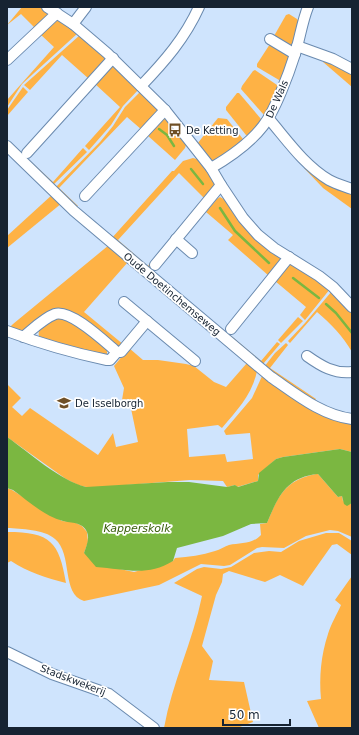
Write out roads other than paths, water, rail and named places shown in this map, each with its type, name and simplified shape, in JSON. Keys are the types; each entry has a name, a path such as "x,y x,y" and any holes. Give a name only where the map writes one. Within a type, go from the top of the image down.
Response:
{"street":[{"path":"47,7 73,24 113,58 165,110 211,168 243,218 258,235 274,248 324,279 348,301 352,307"},
{"path":"73,24 86,7"},
{"path":"142,86 161,66 180,42 199,7"},
{"name":"De Wals","path":"211,168 223,162 244,146 263,127 268,119 284,85 308,7"},
{"path":"7,60 57,13"},
{"path":"270,39 296,50 333,59 352,69"},
{"path":"27,153 113,58"},
{"path":"85,196 165,110"},
{"path":"268,119 294,150 311,167 329,180 352,189"},
{"name":"Oude Doetinchemseweg","path":"7,146 74,211 271,377 302,399 329,414 352,419"},
{"path":"154,266 221,185"},
{"path":"176,240 192,253"},
{"path":"231,329 289,257"},
{"path":"124,302 196,361"},
{"path":"23,337 50,316 62,313 86,326 116,352"},
{"path":"7,331 85,355 110,360 116,352 121,352 147,321"},
{"path":"307,356 328,369 341,372 352,372"},
{"name":"Stadskwekerij","path":"7,652 52,674 109,694 154,728"}],"water":[{"name":"Kapperskolk","path":"7,437 55,472 86,487 189,482 227,487 235,485 238,487 258,481 259,473 276,459 340,449 352,452 352,503 347,506 344,504 342,496 338,497 318,474 307,476 298,479 285,490 275,505 267,523 251,524 223,536 177,548 173,561 154,569 136,571 96,567 84,553 88,537 83,526 49,516 13,490 7,488"}],"waterway":[{"path":"159,129 167,135 174,146"},
{"path":"191,169 203,184"},
{"path":"220,208 235,231 269,263"},
{"path":"293,278 319,298"},
{"path":"326,304 336,313 352,333"}],"place":[{"name":"De Ketting","path":"175,130"},
{"name":"De Isselborgh","path":"64,403"}]}
